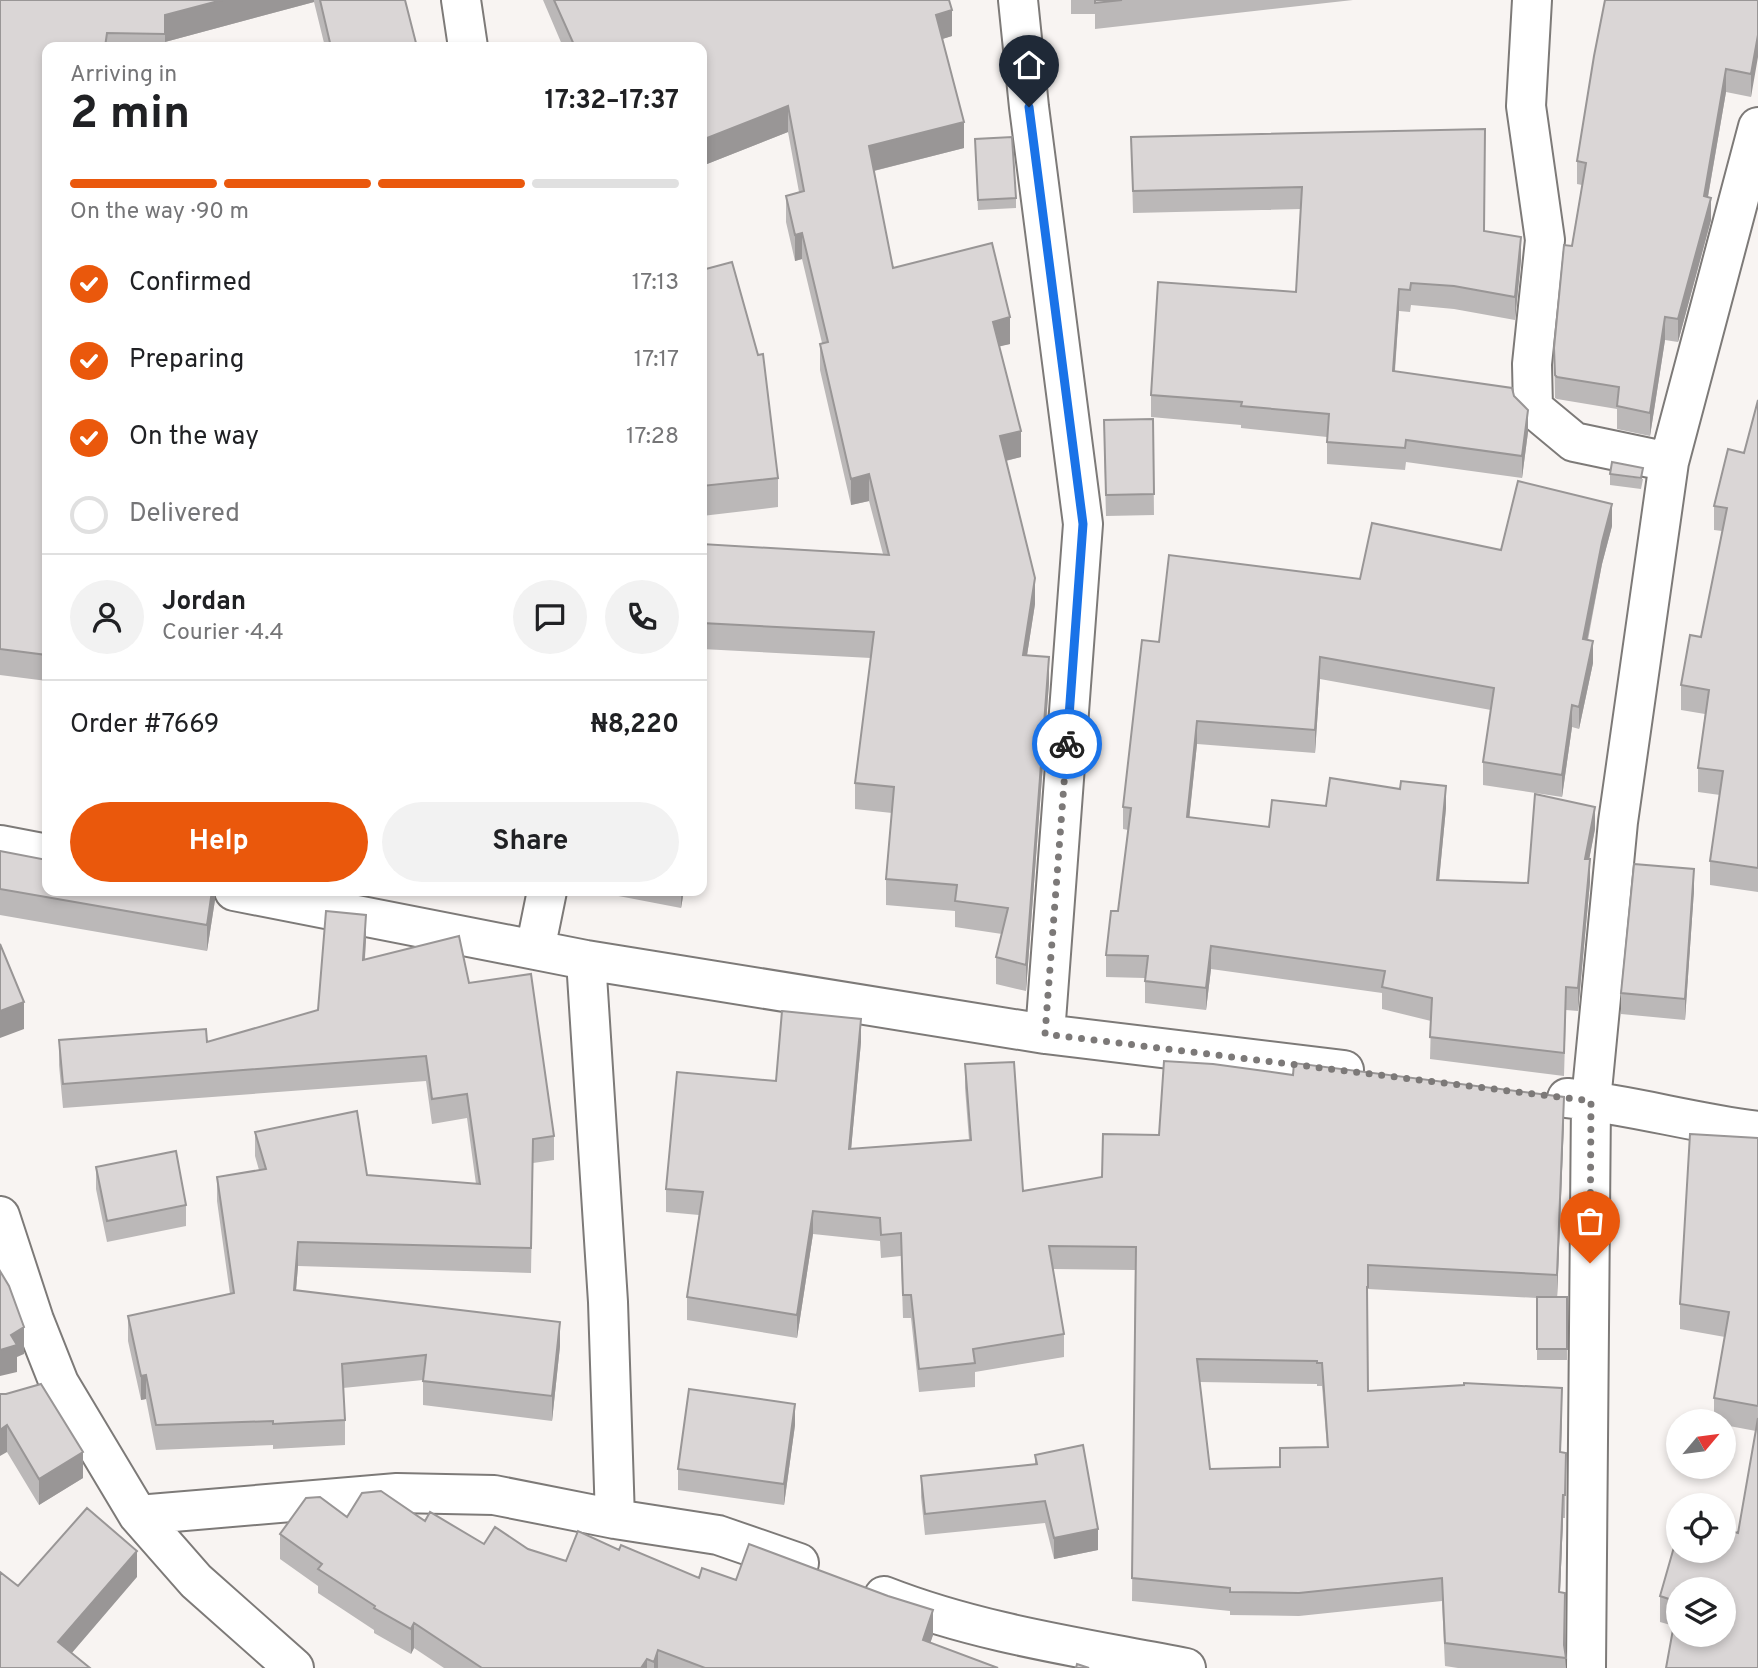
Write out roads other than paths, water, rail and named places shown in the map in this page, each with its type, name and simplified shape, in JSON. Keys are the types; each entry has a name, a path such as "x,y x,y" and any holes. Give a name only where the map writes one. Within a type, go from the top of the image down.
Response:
{"street":[{"path":"461,0 467,42"},
{"path":"1018,0 1029,107 1083,524 1045,1034"},
{"path":"1532,0 1526,106 1545,240 1532,364 1533,408 1574,442 1669,463"},
{"path":"1586,1668 1591,1101 1618,822 1669,463 1758,127"},
{"path":"0,845 42,853"},
{"path":"260,896 586,960 1045,1034 1373,1074"},
{"path":"535,950 546,896"},
{"path":"586,960 608,1302 615,1519"},
{"path":"1537,1094 1758,1131"},
{"path":"0,1216 34,1320 41,1388 138,1515 196,1581 294,1668"},
{"path":"138,1515 397,1493 494,1495 615,1519 718,1535 896,1601 960,1621 1011,1634 1186,1668"}]}
